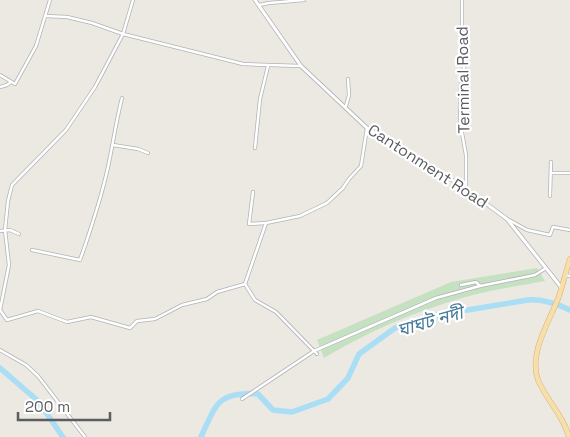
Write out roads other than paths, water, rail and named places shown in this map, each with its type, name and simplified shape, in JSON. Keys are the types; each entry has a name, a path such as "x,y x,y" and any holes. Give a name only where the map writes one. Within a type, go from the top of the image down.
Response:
{"main road":[{"path":"569,437 566,424 544,393 535,366 536,354 561,287 568,275 570,259"}],"street":[{"path":"0,87 11,82 14,84 36,46 50,0"},
{"path":"133,0 123,34 95,87 66,130 12,185 5,230 9,265 0,310 7,320 38,311 68,322 91,317 130,328 137,321 156,319 182,305 207,299 217,292 245,284"},
{"name":"Cantonment Road","path":"255,0 301,66 346,106 367,128 466,189 507,219 561,287"},
{"path":"258,6 269,3 304,0"},
{"name":"Terminal Road","path":"462,0 462,30 466,55 460,89 460,122 466,155 466,189"},
{"path":"46,16 67,17 92,23 123,34 243,64 301,66"},
{"path":"255,148 260,99 268,66"},
{"path":"0,75 11,82"},
{"path":"346,106 349,95 348,79"},
{"path":"32,250 80,260 98,207 122,98"},
{"path":"253,192 249,224 266,223 300,216 327,203 344,188 349,179 361,166 367,128"},
{"path":"112,144 148,153"},
{"path":"550,196 551,162"},
{"path":"551,173 570,173"},
{"path":"507,219 527,230 550,235 553,227 570,230"},
{"path":"245,284 266,223"},
{"path":"0,231 5,230 19,234"},
{"path":"242,399 316,352 436,298 480,286 535,275 546,268"},
{"path":"461,285 476,282 480,286"},
{"path":"245,284 255,300 276,312 316,352"},
{"path":"0,350 12,356 38,376 55,397 63,411 85,437"}],"waterway":[{"name":"ঘাঘট নদী","path":"201,437 215,408 220,402 234,395 258,394 273,410 292,412 328,399 348,378 359,354 395,328 437,315 528,300 549,302 570,310"},
{"name":"ঘাঘট নদী","path":"0,368 38,401 63,437"}]}
